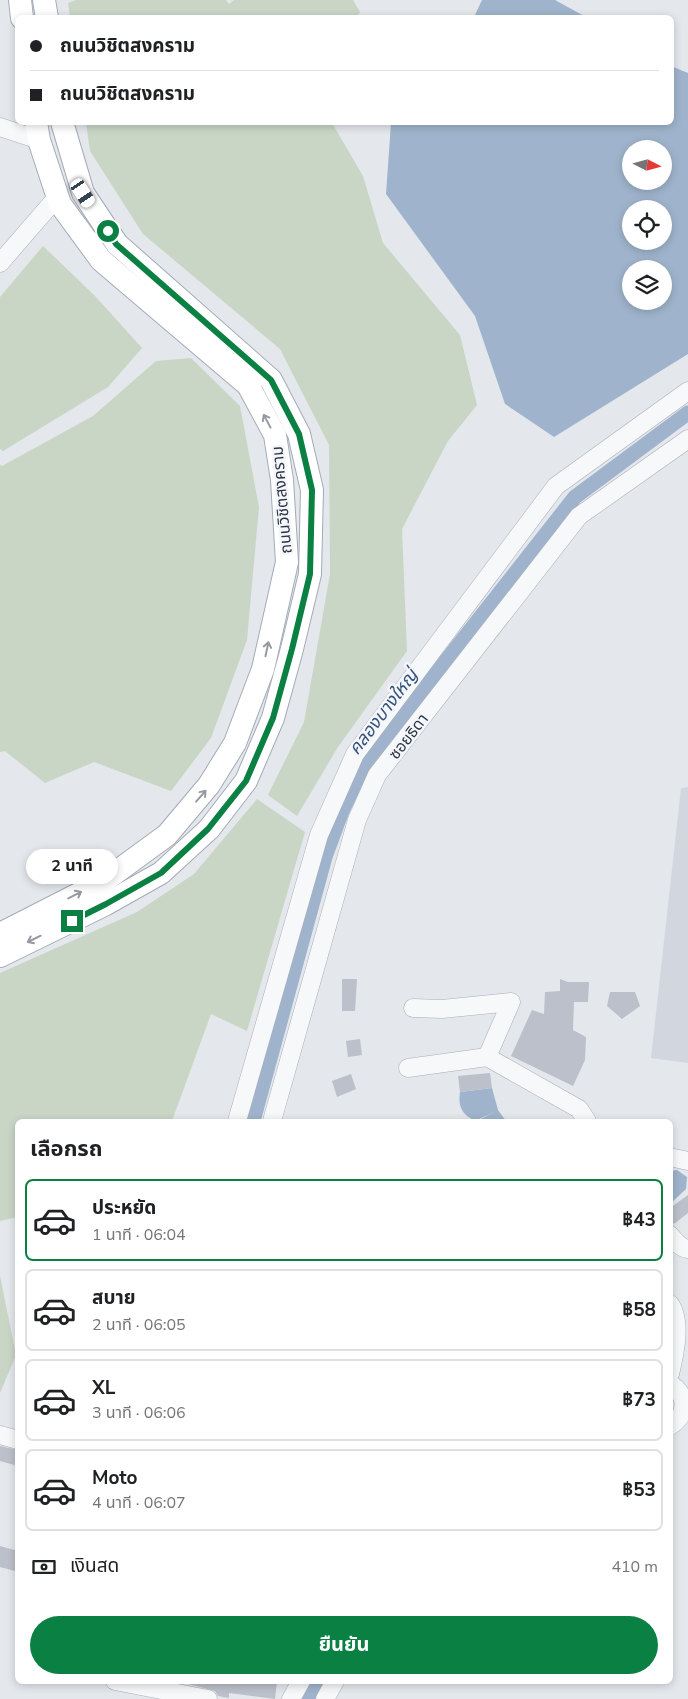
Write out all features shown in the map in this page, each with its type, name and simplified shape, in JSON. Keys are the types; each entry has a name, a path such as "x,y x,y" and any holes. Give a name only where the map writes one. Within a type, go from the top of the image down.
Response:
{"main road":[{"path":"20,0 22,15"},
{"path":"44,0 46,15"},
{"name":"ถนนวิชิตสงคราม","path":"0,956 106,904 161,873 208,829 246,781 273,718 310,574 312,490 299,434 271,380 116,244 83,193 63,125"},
{"name":"ถนนวิชิตสงคราม","path":"0,934 104,880 167,835 209,785 235,743 263,669 286,562 282,480 275,435 248,385 101,260 60,204 38,131"}],"street":[{"path":"0,127 38,131"},
{"path":"0,263 58,196"},
{"path":"238,1119 320,835 354,754 556,486 688,391"},
{"name":"ซอยธิดา","path":"273,1119 357,820 376,776 579,516 688,439"},
{"path":"414,1008 442,1009 511,1002 487,1057"},
{"path":"408,1068 487,1057 579,1109 586,1119"},
{"path":"673,1158 688,1161"},
{"path":"673,1239 684,1248 688,1248"},
{"path":"673,1311 676,1318 676,1340 673,1357"},
{"path":"673,1386 682,1395 686,1411 673,1424"},
{"path":"0,1435 15,1439"},
{"path":"131,1684 208,1699"},
{"path":"291,1699 299,1684"},
{"path":"325,1699 333,1684"}],"shaded area":[{"path":"688,787 688,1063 651,1058 681,788"}],"green space":[{"path":"76,0 226,0 229,4 234,0 353,0 360,12 358,15 70,15 68,3"},
{"path":"86,125 333,125 363,176 383,243 460,335 477,405 448,441 402,529 407,651 338,747 297,816 268,795 304,722 330,574 329,445 280,349 143,234 90,151"},
{"path":"43,246 95,296 142,348 108,387 3,451 0,449 0,297"},
{"path":"191,358 240,406 259,507 247,640 211,738 171,791 94,762 45,783 5,751 0,752 0,465 2,466 93,416 156,361"},
{"path":"257,799 305,832 247,1031 211,1014 173,1119 15,1119 15,1217 0,1221 0,973 137,912 194,874"},
{"path":"0,1276 15,1357 0,1393"}],"water":[{"path":"482,0 555,0 582,15 475,15"},
{"path":"674,67 688,73 688,354 554,437 505,404 475,316 386,194 391,125 674,125"},
{"path":"492,1088 498,1110 505,1119 481,1119 496,1111 479,1119 472,1119 467,1116 460,1106 460,1092"},
{"path":"677,1170 687,1177 686,1189 673,1201 673,1171"}],"building":[{"path":"342,979 357,979 355,1011 342,1011"},
{"path":"560,979 568,982 589,982 588,1002 574,1002 573,1030 586,1037 585,1060 573,1086 511,1056 532,1010 544,1014 545,992 560,991"},
{"path":"610,992 635,992 640,1006 622,1019 607,1006"},
{"path":"360,1039 362,1055 348,1057 346,1041"},
{"path":"490,1073 492,1088 460,1092 458,1076"},
{"path":"351,1074 356,1089 337,1097 332,1081"},
{"path":"688,1195 688,1213 674,1224 673,1206"},
{"path":"0,1446 15,1449 15,1465 0,1461"},
{"path":"0,1546 15,1550 15,1571 0,1567"},
{"path":"188,1684 277,1684 275,1699 229,1693 229,1698 218,1696 215,1691"}],"waterway":[{"name":"คลองบางใหญ่","path":"254,1119 325,857 342,811 365,764 575,497 688,413"},
{"name":"คลองบางใหญ่","path":"309,1699 318,1684"}],"route":[{"path":"72,921 161,873 208,829 246,781 273,718 310,574 312,490 299,434 271,380 116,244 108,231"}]}
